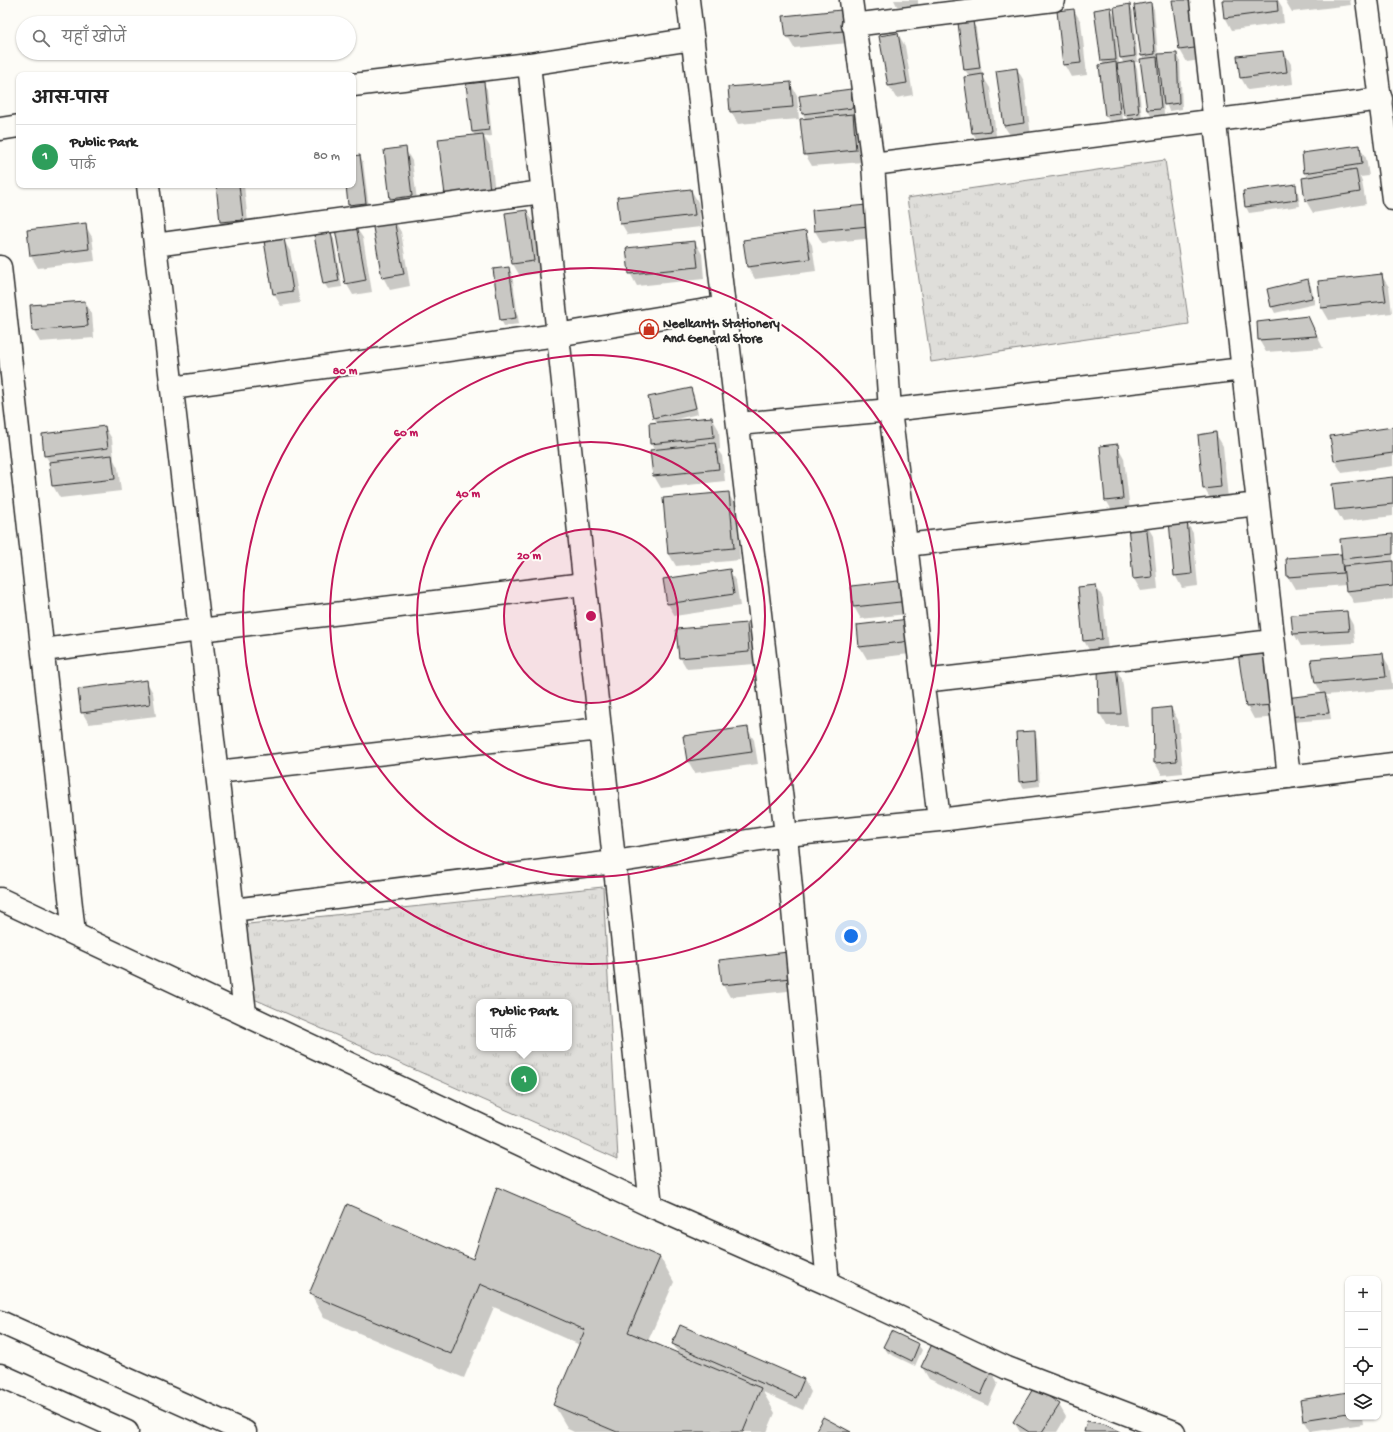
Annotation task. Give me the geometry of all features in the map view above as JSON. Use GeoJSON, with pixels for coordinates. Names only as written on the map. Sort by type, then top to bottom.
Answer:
{"type":"FeatureCollection","features":[{"type":"Feature","properties":{"kind":"street"},"geometry":{"type":"LineString","coordinates":[[688,0],[786,835],[828,1284]]}},
{"type":"Feature","properties":{"kind":"street"},"geometry":{"type":"LineString","coordinates":[[851,0],[853,25],[873,164],[890,410],[939,820]]}},
{"type":"Feature","properties":{"kind":"street"},"geometry":{"type":"LineString","coordinates":[[853,25],[1054,0]]}},
{"type":"Feature","properties":{"kind":"street"},"geometry":{"type":"LineString","coordinates":[[1201,0],[1289,777]]}},
{"type":"Feature","properties":{"kind":"street"},"geometry":{"type":"LineString","coordinates":[[1367,0],[1393,199]]}},
{"type":"Feature","properties":{"kind":"street"},"geometry":{"type":"LineString","coordinates":[[356,85],[529,64],[693,39]]}},
{"type":"Feature","properties":{"kind":"street"},"geometry":{"type":"LineString","coordinates":[[529,64],[651,1206]]}},
{"type":"Feature","properties":{"kind":"street"},"geometry":{"type":"LineString","coordinates":[[873,164],[1381,98]]}},
{"type":"Feature","properties":{"kind":"street"},"geometry":{"type":"LineString","coordinates":[[0,129],[16,126]]}},
{"type":"Feature","properties":{"kind":"street"},"geometry":{"type":"LineString","coordinates":[[148,188],[245,1013]]}},
{"type":"Feature","properties":{"kind":"street"},"geometry":{"type":"LineString","coordinates":[[155,245],[542,192]]}},
{"type":"Feature","properties":{"kind":"street"},"geometry":{"type":"LineString","coordinates":[[0,268],[74,933]]}},
{"type":"Feature","properties":{"kind":"street"},"geometry":{"type":"LineString","coordinates":[[172,388],[557,335],[724,307]]}},
{"type":"Feature","properties":{"kind":"street"},"geometry":{"type":"LineString","coordinates":[[738,424],[890,410],[1243,369]]}},
{"type":"Feature","properties":{"kind":"street"},"geometry":{"type":"LineString","coordinates":[[906,545],[1258,504]]}},
{"type":"Feature","properties":{"kind":"street"},"geometry":{"type":"LineString","coordinates":[[43,650],[584,584]]}},
{"type":"Feature","properties":{"kind":"street"},"geometry":{"type":"LineString","coordinates":[[923,681],[1273,641]]}},
{"type":"Feature","properties":{"kind":"street"},"geometry":{"type":"LineString","coordinates":[[217,772],[600,728]]}},
{"type":"Feature","properties":{"kind":"street"},"geometry":{"type":"LineString","coordinates":[[233,910],[614,862],[786,835],[939,820],[1393,764]]}},
{"type":"Feature","properties":{"kind":"street"},"geometry":{"type":"LineString","coordinates":[[0,899],[245,1013],[651,1206],[828,1284],[1007,1368],[1174,1432]]}},
{"type":"Feature","properties":{"kind":"street"},"geometry":{"type":"LineString","coordinates":[[0,1322],[245,1432]]}},
{"type":"Feature","properties":{"kind":"street"},"geometry":{"type":"LineString","coordinates":[[0,1375],[127,1432]]}},
{"type":"Feature","properties":{"kind":"green space"},"geometry":{"type":"Polygon","coordinates":[[[1165,160],[1189,324],[931,362],[907,198],[1165,160]]]}},
{"type":"Feature","properties":{"kind":"green space"},"geometry":{"type":"Polygon","coordinates":[[[603,887],[618,1159],[254,999],[239,925],[603,887]]]}},
{"type":"Feature","properties":{"kind":"building"},"geometry":{"type":"Polygon","coordinates":[[[1172,0],[1196,0],[1202,47],[1179,50],[1172,0]]]}},
{"type":"Feature","properties":{"kind":"building"},"geometry":{"type":"Polygon","coordinates":[[[1222,0],[1277,0],[1278,11],[1224,18],[1222,0]]]}},
{"type":"Feature","properties":{"kind":"building"},"geometry":{"type":"Polygon","coordinates":[[[1151,2],[1155,54],[1141,56],[1134,5],[1151,2]]]}},
{"type":"Feature","properties":{"kind":"building"},"geometry":{"type":"Polygon","coordinates":[[[1130,4],[1135,56],[1120,58],[1114,7],[1130,4]]]}},
{"type":"Feature","properties":{"kind":"building"},"geometry":{"type":"Polygon","coordinates":[[[1111,7],[1116,60],[1101,61],[1094,10],[1111,7]]]}},
{"type":"Feature","properties":{"kind":"building"},"geometry":{"type":"Polygon","coordinates":[[[1074,9],[1081,63],[1063,65],[1057,11],[1074,9]]]}},
{"type":"Feature","properties":{"kind":"building"},"geometry":{"type":"Polygon","coordinates":[[[841,10],[843,31],[786,37],[783,16],[841,10]]]}},
{"type":"Feature","properties":{"kind":"building"},"geometry":{"type":"Polygon","coordinates":[[[973,21],[980,68],[964,70],[958,23],[973,21]]]}},
{"type":"Feature","properties":{"kind":"building"},"geometry":{"type":"Polygon","coordinates":[[[898,33],[907,83],[888,86],[879,36],[898,33]]]}},
{"type":"Feature","properties":{"kind":"building"},"geometry":{"type":"Polygon","coordinates":[[[1284,51],[1287,72],[1240,78],[1237,56],[1284,51]]]}},
{"type":"Feature","properties":{"kind":"building"},"geometry":{"type":"Polygon","coordinates":[[[1177,53],[1179,103],[1164,105],[1158,54],[1177,53]]]}},
{"type":"Feature","properties":{"kind":"building"},"geometry":{"type":"Polygon","coordinates":[[[1157,57],[1161,109],[1147,110],[1140,59],[1157,57]]]}},
{"type":"Feature","properties":{"kind":"building"},"geometry":{"type":"Polygon","coordinates":[[[1134,61],[1139,113],[1124,115],[1117,64],[1134,61]]]}},
{"type":"Feature","properties":{"kind":"building"},"geometry":{"type":"Polygon","coordinates":[[[1116,62],[1120,114],[1105,116],[1099,65],[1116,62]]]}},
{"type":"Feature","properties":{"kind":"building"},"geometry":{"type":"Polygon","coordinates":[[[1017,68],[1024,123],[1004,126],[996,71],[1017,68]]]}},
{"type":"Feature","properties":{"kind":"building"},"geometry":{"type":"Polygon","coordinates":[[[983,74],[991,131],[972,133],[964,77],[983,74]]]}},
{"type":"Feature","properties":{"kind":"building"},"geometry":{"type":"Polygon","coordinates":[[[484,82],[489,130],[472,132],[466,84],[484,82]]]}},
{"type":"Feature","properties":{"kind":"building"},"geometry":{"type":"Polygon","coordinates":[[[791,82],[793,107],[730,112],[728,87],[791,82]]]}},
{"type":"Feature","properties":{"kind":"building"},"geometry":{"type":"Polygon","coordinates":[[[851,89],[853,108],[802,114],[799,96],[851,89]]]}},
{"type":"Feature","properties":{"kind":"building"},"geometry":{"type":"Polygon","coordinates":[[[853,114],[856,150],[804,155],[800,119],[853,114]]]}},
{"type":"Feature","properties":{"kind":"building"},"geometry":{"type":"Polygon","coordinates":[[[483,134],[490,190],[445,195],[438,139],[483,134]]]}},
{"type":"Feature","properties":{"kind":"building"},"geometry":{"type":"Polygon","coordinates":[[[1360,145],[1362,164],[1304,173],[1302,153],[1360,145]]]}},
{"type":"Feature","properties":{"kind":"building"},"geometry":{"type":"Polygon","coordinates":[[[406,147],[412,196],[390,199],[384,150],[406,147]]]}},
{"type":"Feature","properties":{"kind":"building"},"geometry":{"type":"Polygon","coordinates":[[[360,155],[366,203],[348,205],[346,188],[356,188],[356,156],[360,155]]]}},
{"type":"Feature","properties":{"kind":"building"},"geometry":{"type":"Polygon","coordinates":[[[1356,169],[1360,192],[1305,201],[1302,178],[1356,169]]]}},
{"type":"Feature","properties":{"kind":"building"},"geometry":{"type":"Polygon","coordinates":[[[1296,184],[1297,200],[1245,207],[1243,191],[1296,184]]]}},
{"type":"Feature","properties":{"kind":"building"},"geometry":{"type":"Polygon","coordinates":[[[216,188],[239,188],[243,220],[220,222],[216,188]]]}},
{"type":"Feature","properties":{"kind":"building"},"geometry":{"type":"Polygon","coordinates":[[[691,189],[695,215],[620,224],[617,197],[691,189]]]}},
{"type":"Feature","properties":{"kind":"building"},"geometry":{"type":"Polygon","coordinates":[[[867,205],[870,226],[814,231],[812,210],[867,205]]]}},
{"type":"Feature","properties":{"kind":"building"},"geometry":{"type":"Polygon","coordinates":[[[527,210],[534,261],[512,264],[505,213],[527,210]]]}},
{"type":"Feature","properties":{"kind":"building"},"geometry":{"type":"Polygon","coordinates":[[[394,219],[404,274],[382,278],[372,222],[394,219]]]}},
{"type":"Feature","properties":{"kind":"building"},"geometry":{"type":"Polygon","coordinates":[[[86,223],[89,249],[30,256],[27,230],[86,223]]]}},
{"type":"Feature","properties":{"kind":"building"},"geometry":{"type":"Polygon","coordinates":[[[356,225],[366,280],[345,284],[335,229],[356,225]]]}},
{"type":"Feature","properties":{"kind":"building"},"geometry":{"type":"Polygon","coordinates":[[[806,231],[810,259],[747,267],[743,240],[806,231]]]}},
{"type":"Feature","properties":{"kind":"building"},"geometry":{"type":"Polygon","coordinates":[[[331,232],[339,281],[323,284],[314,235],[331,232]]]}},
{"type":"Feature","properties":{"kind":"building"},"geometry":{"type":"Polygon","coordinates":[[[284,238],[293,291],[273,294],[264,241],[284,238]]]}},
{"type":"Feature","properties":{"kind":"building"},"geometry":{"type":"Polygon","coordinates":[[[695,241],[698,267],[629,274],[626,248],[695,241]]]}},
{"type":"Feature","properties":{"kind":"building"},"geometry":{"type":"Polygon","coordinates":[[[509,267],[516,318],[500,320],[493,269],[509,267]]]}},
{"type":"Feature","properties":{"kind":"building"},"geometry":{"type":"Polygon","coordinates":[[[1382,274],[1386,301],[1321,308],[1318,281],[1382,274]]]}},
{"type":"Feature","properties":{"kind":"building"},"geometry":{"type":"Polygon","coordinates":[[[1308,279],[1312,298],[1271,307],[1267,289],[1308,279]]]}},
{"type":"Feature","properties":{"kind":"building"},"geometry":{"type":"Polygon","coordinates":[[[85,301],[88,326],[32,331],[30,305],[85,301]]]}},
{"type":"Feature","properties":{"kind":"building"},"geometry":{"type":"Polygon","coordinates":[[[1308,316],[1317,336],[1258,340],[1257,322],[1308,316]]]}},
{"type":"Feature","properties":{"kind":"building"},"geometry":{"type":"Polygon","coordinates":[[[691,388],[696,408],[653,418],[648,397],[691,388]]]}},
{"type":"Feature","properties":{"kind":"building"},"geometry":{"type":"Polygon","coordinates":[[[712,417],[714,437],[650,444],[649,423],[712,417]]]}},
{"type":"Feature","properties":{"kind":"building"},"geometry":{"type":"Polygon","coordinates":[[[105,426],[108,448],[44,456],[42,434],[105,426]]]}},
{"type":"Feature","properties":{"kind":"building"},"geometry":{"type":"Polygon","coordinates":[[[1393,427],[1393,453],[1334,461],[1330,436],[1393,427]]]}},
{"type":"Feature","properties":{"kind":"building"},"geometry":{"type":"Polygon","coordinates":[[[1216,432],[1221,487],[1203,489],[1198,435],[1216,432]]]}},
{"type":"Feature","properties":{"kind":"building"},"geometry":{"type":"Polygon","coordinates":[[[715,443],[719,469],[653,476],[650,450],[715,443]]]}},
{"type":"Feature","properties":{"kind":"building"},"geometry":{"type":"Polygon","coordinates":[[[1118,444],[1123,499],[1105,501],[1100,446],[1118,444]]]}},
{"type":"Feature","properties":{"kind":"building"},"geometry":{"type":"Polygon","coordinates":[[[112,455],[115,479],[52,486],[49,462],[112,455]]]}},
{"type":"Feature","properties":{"kind":"building"},"geometry":{"type":"Polygon","coordinates":[[[1393,477],[1393,504],[1335,510],[1332,484],[1393,477]]]}},
{"type":"Feature","properties":{"kind":"building"},"geometry":{"type":"Polygon","coordinates":[[[729,492],[734,548],[668,554],[663,498],[729,492]]]}},
{"type":"Feature","properties":{"kind":"building"},"geometry":{"type":"Polygon","coordinates":[[[1187,520],[1192,574],[1174,576],[1169,521],[1187,520]]]}},
{"type":"Feature","properties":{"kind":"building"},"geometry":{"type":"Polygon","coordinates":[[[1146,523],[1152,577],[1133,579],[1128,525],[1146,523]]]}},
{"type":"Feature","properties":{"kind":"building"},"geometry":{"type":"Polygon","coordinates":[[[1393,534],[1393,554],[1342,559],[1340,539],[1393,534]]]}},
{"type":"Feature","properties":{"kind":"building"},"geometry":{"type":"Polygon","coordinates":[[[1341,554],[1343,573],[1287,577],[1286,558],[1341,554]]]}},
{"type":"Feature","properties":{"kind":"building"},"geometry":{"type":"Polygon","coordinates":[[[1393,561],[1393,586],[1346,591],[1343,566],[1393,561]]]}},
{"type":"Feature","properties":{"kind":"building"},"geometry":{"type":"Polygon","coordinates":[[[730,569],[734,594],[667,604],[663,579],[730,569]]]}},
{"type":"Feature","properties":{"kind":"building"},"geometry":{"type":"Polygon","coordinates":[[[907,580],[910,601],[853,607],[851,586],[907,580]]]}},
{"type":"Feature","properties":{"kind":"building"},"geometry":{"type":"Polygon","coordinates":[[[1096,585],[1102,639],[1083,641],[1078,587],[1096,585]]]}},
{"type":"Feature","properties":{"kind":"building"},"geometry":{"type":"Polygon","coordinates":[[[1347,611],[1349,631],[1293,634],[1291,615],[1347,611]]]}},
{"type":"Feature","properties":{"kind":"building"},"geometry":{"type":"Polygon","coordinates":[[[909,619],[911,641],[859,647],[857,625],[909,619]]]}},
{"type":"Feature","properties":{"kind":"building"},"geometry":{"type":"Polygon","coordinates":[[[747,623],[749,652],[679,658],[676,629],[747,623]]]}},
{"type":"Feature","properties":{"kind":"building"},"geometry":{"type":"Polygon","coordinates":[[[1269,650],[1273,705],[1246,707],[1238,653],[1269,650]]]}},
{"type":"Feature","properties":{"kind":"building"},"geometry":{"type":"Polygon","coordinates":[[[1383,653],[1386,677],[1315,683],[1311,659],[1383,653]]]}},
{"type":"Feature","properties":{"kind":"building"},"geometry":{"type":"Polygon","coordinates":[[[1116,666],[1121,714],[1099,714],[1098,667],[1116,666]]]}},
{"type":"Feature","properties":{"kind":"building"},"geometry":{"type":"Polygon","coordinates":[[[147,680],[150,704],[81,713],[78,689],[147,680]]]}},
{"type":"Feature","properties":{"kind":"building"},"geometry":{"type":"Polygon","coordinates":[[[1325,693],[1329,713],[1288,717],[1286,698],[1325,693]]]}},
{"type":"Feature","properties":{"kind":"building"},"geometry":{"type":"Polygon","coordinates":[[[1171,707],[1177,761],[1154,763],[1153,709],[1171,707]]]}},
{"type":"Feature","properties":{"kind":"building"},"geometry":{"type":"Polygon","coordinates":[[[748,727],[752,752],[687,761],[683,736],[748,727]]]}},
{"type":"Feature","properties":{"kind":"building"},"geometry":{"type":"Polygon","coordinates":[[[1035,731],[1037,780],[1019,782],[1016,732],[1035,731]]]}},
{"type":"Feature","properties":{"kind":"building"},"geometry":{"type":"Polygon","coordinates":[[[788,952],[791,978],[722,985],[719,960],[788,952]]]}},
{"type":"Feature","properties":{"kind":"building"},"geometry":{"type":"Polygon","coordinates":[[[497,1187],[660,1257],[628,1332],[761,1388],[743,1432],[617,1432],[553,1405],[585,1330],[480,1284],[451,1354],[309,1294],[347,1204],[473,1259],[497,1187]]]}},
{"type":"Feature","properties":{"kind":"building"},"geometry":{"type":"Polygon","coordinates":[[[680,1325],[804,1379],[796,1398],[672,1344],[680,1325]]]}},
{"type":"Feature","properties":{"kind":"building"},"geometry":{"type":"Polygon","coordinates":[[[891,1331],[919,1344],[912,1361],[883,1347],[891,1331]]]}},
{"type":"Feature","properties":{"kind":"building"},"geometry":{"type":"Polygon","coordinates":[[[933,1342],[992,1370],[981,1395],[921,1367],[933,1342]]]}},
{"type":"Feature","properties":{"kind":"building"},"geometry":{"type":"Polygon","coordinates":[[[1034,1387],[1060,1404],[1042,1432],[1029,1432],[1013,1422],[1034,1387]]]}},
{"type":"Feature","properties":{"kind":"building"},"geometry":{"type":"Polygon","coordinates":[[[1345,1392],[1345,1413],[1303,1420],[1300,1400],[1345,1392]]]}},
{"type":"Feature","properties":{"kind":"building"},"geometry":{"type":"Polygon","coordinates":[[[823,1417],[851,1432],[815,1432],[823,1417]]]}},
{"type":"Feature","properties":{"kind":"building"},"geometry":{"type":"Polygon","coordinates":[[[1087,1421],[1104,1424],[1120,1432],[1084,1432],[1087,1421]]]}},
{"type":"Feature","properties":{"kind":"place","name":"Neelkanth Stationery And General Store"},"geometry":{"type":"Point","coordinates":[649,329]}},
{"type":"Feature","properties":{"kind":"place","name":"Public Park"},"geometry":{"type":"Point","coordinates":[524,1079]}}]}
